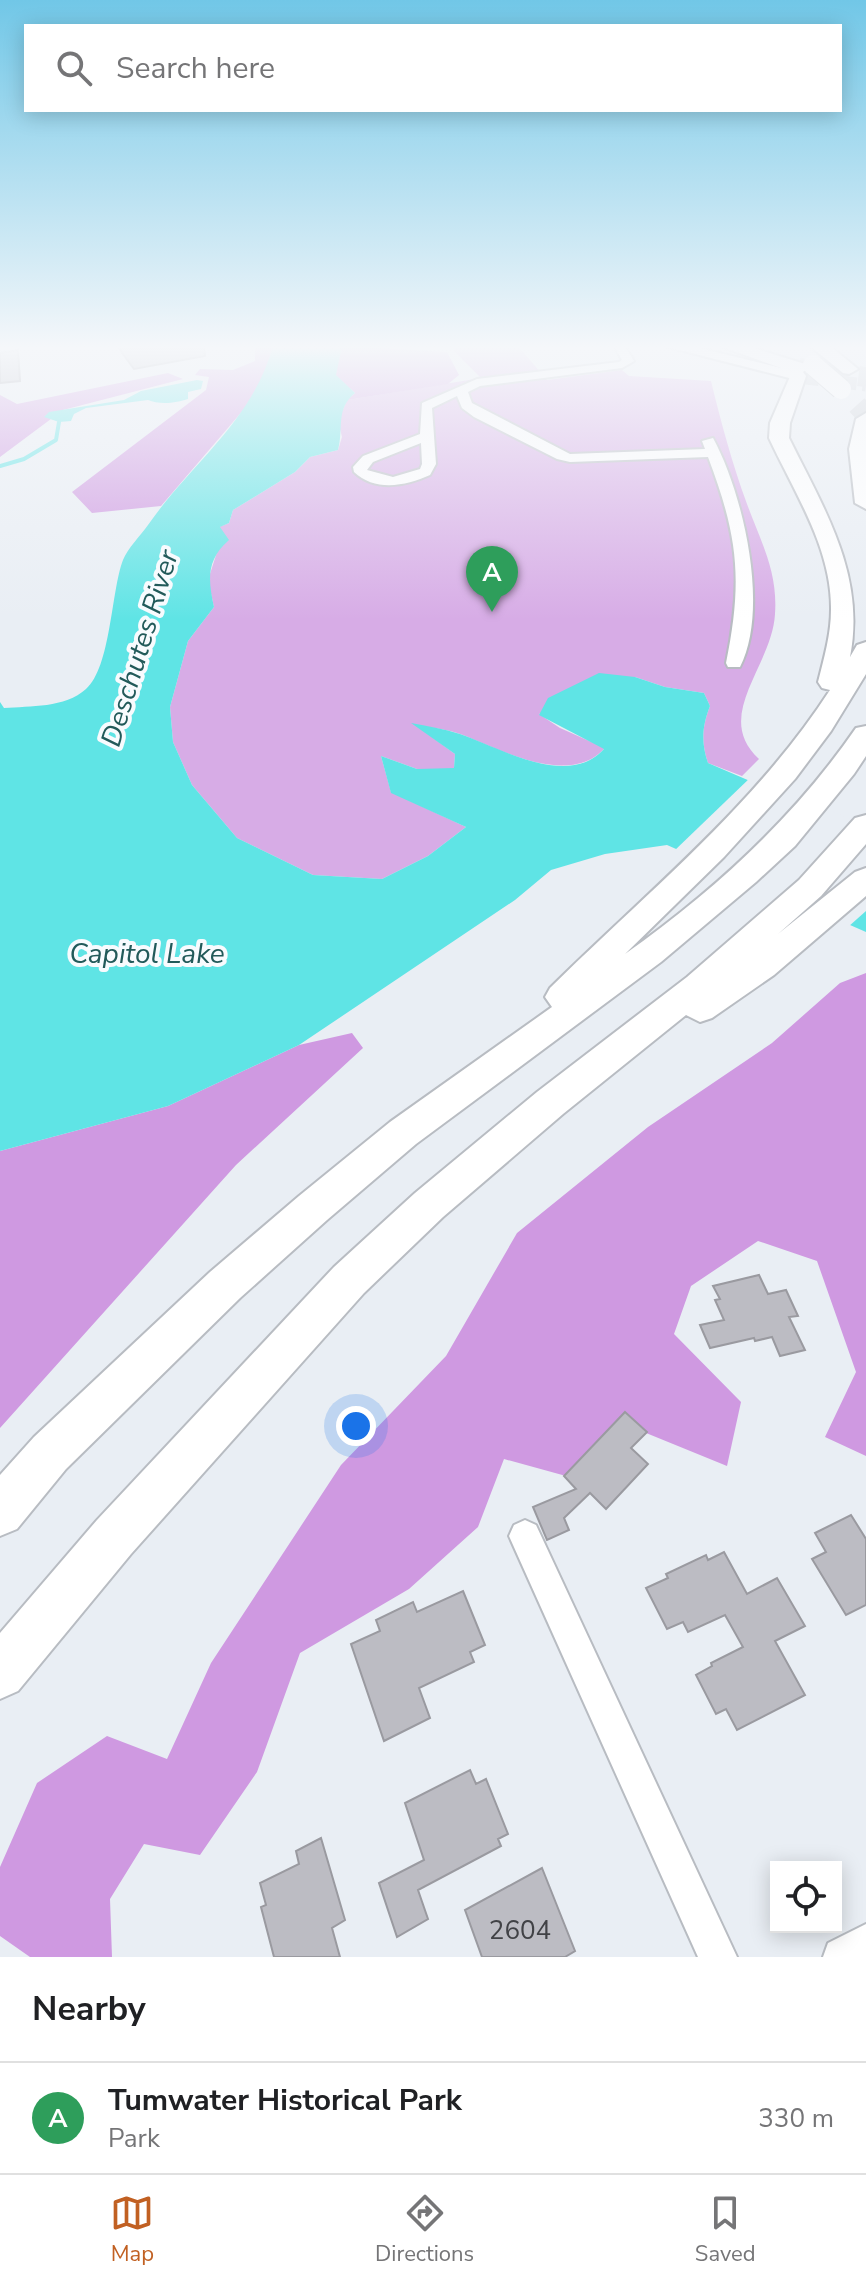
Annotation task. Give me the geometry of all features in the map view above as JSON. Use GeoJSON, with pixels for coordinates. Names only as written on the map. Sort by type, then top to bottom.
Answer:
{"type":"FeatureCollection","features":[{"type":"Feature","properties":{"kind":"highway"},"geometry":{"type":"LineString","coordinates":[[779,437],[843,562],[849,597],[844,645],[827,690],[797,743],[801,752]]}},
{"type":"Feature","properties":{"kind":"highway"},"geometry":{"type":"LineString","coordinates":[[859,437],[866,503]]}},
{"type":"Feature","properties":{"kind":"highway"},"geometry":{"type":"LineString","coordinates":[[505,1057],[617,939],[744,819],[801,752],[834,705],[866,650]]}},
{"type":"Feature","properties":{"kind":"highway"},"geometry":{"type":"LineString","coordinates":[[0,1512],[50,1453],[225,1285],[403,1133],[649,954],[784,839],[844,768],[866,734]]}},
{"type":"Feature","properties":{"kind":"highway"},"geometry":{"type":"LineString","coordinates":[[709,992],[866,825]]}},
{"type":"Feature","properties":{"kind":"highway"},"geometry":{"type":"LineString","coordinates":[[0,1673],[114,1537],[312,1317],[429,1205],[550,1103],[830,912],[866,879]]}},
{"type":"Feature","properties":{"kind":"street"},"geometry":{"type":"LineString","coordinates":[[423,437],[368,459],[360,467],[361,472],[377,480],[391,482],[416,477],[425,472],[429,464],[426,437]]}},
{"type":"Feature","properties":{"kind":"street"},"geometry":{"type":"LineString","coordinates":[[523,437],[557,455],[570,458],[710,447],[726,486],[743,559],[745,597],[734,663]]}},
{"type":"Feature","properties":{"kind":"street"},"geometry":{"type":"LineString","coordinates":[[525,1536],[718,1957]]}},
{"type":"Feature","properties":{"kind":"street"},"geometry":{"type":"LineString","coordinates":[[842,1957],[866,1943]]}},
{"type":"Feature","properties":{"kind":"shaded area"},"geometry":{"type":"Polygon","coordinates":[[[0,437],[26,437],[0,457],[0,437]]]}},
{"type":"Feature","properties":{"kind":"shaded area"},"geometry":{"type":"Polygon","coordinates":[[[144,437],[220,437],[161,506],[92,513],[72,492],[144,437]]]}},
{"type":"Feature","properties":{"kind":"shaded area"},"geometry":{"type":"Polygon","coordinates":[[[342,437],[726,437],[774,584],[772,634],[748,690],[741,726],[746,743],[759,759],[742,776],[708,763],[703,734],[710,706],[704,693],[665,687],[635,677],[539,714],[560,728],[605,748],[590,759],[574,765],[536,762],[457,733],[414,724],[455,754],[454,769],[417,769],[381,756],[391,792],[466,827],[428,856],[382,879],[313,875],[237,838],[192,785],[173,742],[170,707],[188,641],[214,607],[208,580],[218,549],[219,527],[229,523],[233,510],[295,472],[310,457],[338,450],[342,437]]]}},
{"type":"Feature","properties":{"kind":"shaded area"},"geometry":{"type":"Polygon","coordinates":[[[866,973],[866,1456],[825,1437],[856,1372],[817,1261],[758,1241],[691,1286],[674,1334],[741,1402],[727,1466],[624,1424],[566,1476],[504,1459],[478,1527],[409,1589],[300,1653],[257,1772],[200,1855],[144,1844],[110,1899],[112,1957],[30,1957],[0,1936],[0,1867],[37,1783],[107,1736],[167,1759],[211,1663],[341,1465],[446,1356],[517,1233],[648,1127],[772,1043],[840,983],[866,973]]]}},
{"type":"Feature","properties":{"kind":"shaded area"},"geometry":{"type":"Polygon","coordinates":[[[352,1033],[363,1048],[236,1165],[0,1428],[0,1151],[168,1106],[299,1045],[352,1033]]]}},
{"type":"Feature","properties":{"kind":"water","name":"Capitol Lake"},"geometry":{"type":"Polygon","coordinates":[[[222,437],[340,437],[338,450],[310,457],[295,472],[233,510],[229,523],[220,527],[229,540],[216,555],[211,571],[214,607],[188,641],[170,707],[173,742],[192,785],[237,838],[313,875],[382,879],[428,856],[466,827],[391,793],[381,756],[417,769],[454,768],[455,754],[411,723],[460,734],[534,762],[572,766],[589,760],[604,749],[539,715],[548,698],[599,673],[635,677],[665,687],[704,693],[710,706],[703,734],[708,763],[866,831],[866,932],[667,845],[605,854],[551,870],[515,900],[299,1045],[168,1106],[0,1151],[0,702],[4,708],[58,703],[86,689],[101,664],[106,647],[125,556],[165,503],[222,437]]]}},
{"type":"Feature","properties":{"kind":"pier"},"geometry":{"type":"Polygon","coordinates":[[[752,776],[866,826],[866,911],[848,927],[673,852],[752,776]]]}},
{"type":"Feature","properties":{"kind":"building"},"geometry":{"type":"Polygon","coordinates":[[[759,1275],[768,1294],[786,1290],[798,1316],[789,1317],[805,1350],[780,1356],[772,1337],[710,1348],[700,1325],[724,1320],[715,1300],[720,1299],[713,1286],[759,1275]]]}},
{"type":"Feature","properties":{"kind":"building"},"geometry":{"type":"Polygon","coordinates":[[[625,1412],[647,1432],[631,1448],[648,1464],[606,1509],[590,1493],[564,1518],[569,1530],[547,1540],[533,1507],[576,1489],[564,1476],[625,1412]]]}},
{"type":"Feature","properties":{"kind":"building"},"geometry":{"type":"Polygon","coordinates":[[[851,1515],[866,1539],[866,1605],[846,1615],[812,1559],[826,1552],[815,1533],[851,1515]]]}},
{"type":"Feature","properties":{"kind":"building"},"geometry":{"type":"Polygon","coordinates":[[[724,1552],[747,1594],[777,1578],[805,1626],[775,1641],[805,1695],[737,1730],[726,1709],[716,1714],[696,1675],[712,1666],[711,1663],[743,1647],[725,1615],[688,1632],[683,1622],[667,1629],[646,1588],[668,1578],[666,1574],[706,1555],[708,1560],[724,1552]]]}},
{"type":"Feature","properties":{"kind":"building"},"geometry":{"type":"Polygon","coordinates":[[[463,1591],[485,1645],[470,1652],[474,1662],[419,1688],[430,1718],[384,1741],[351,1644],[380,1631],[376,1620],[413,1602],[417,1612],[463,1591]]]}},
{"type":"Feature","properties":{"kind":"building"},"geometry":{"type":"Polygon","coordinates":[[[470,1770],[476,1784],[486,1779],[508,1834],[498,1839],[501,1846],[418,1890],[428,1919],[397,1937],[379,1883],[424,1860],[405,1803],[470,1770]]]}},
{"type":"Feature","properties":{"kind":"building"},"geometry":{"type":"Polygon","coordinates":[[[321,1838],[345,1920],[332,1928],[340,1957],[274,1957],[261,1907],[266,1905],[260,1883],[299,1864],[296,1851],[321,1838]]]}},
{"type":"Feature","properties":{"kind":"building"},"geometry":{"type":"Polygon","coordinates":[[[542,1868],[575,1951],[565,1957],[482,1957],[465,1910],[542,1868]]]}},
{"type":"Feature","properties":{"kind":"waterway"},"geometry":{"type":"LineString","coordinates":[[0,466],[24,459],[56,437]]}},
{"type":"Feature","properties":{"kind":"place","name":"Tumwater Historical Park"},"geometry":{"type":"Point","coordinates":[492,612]}},
{"type":"Feature","properties":{"kind":"water label","name":"Deschutes River"},"geometry":{"type":"Point","coordinates":[139,648]}}]}
